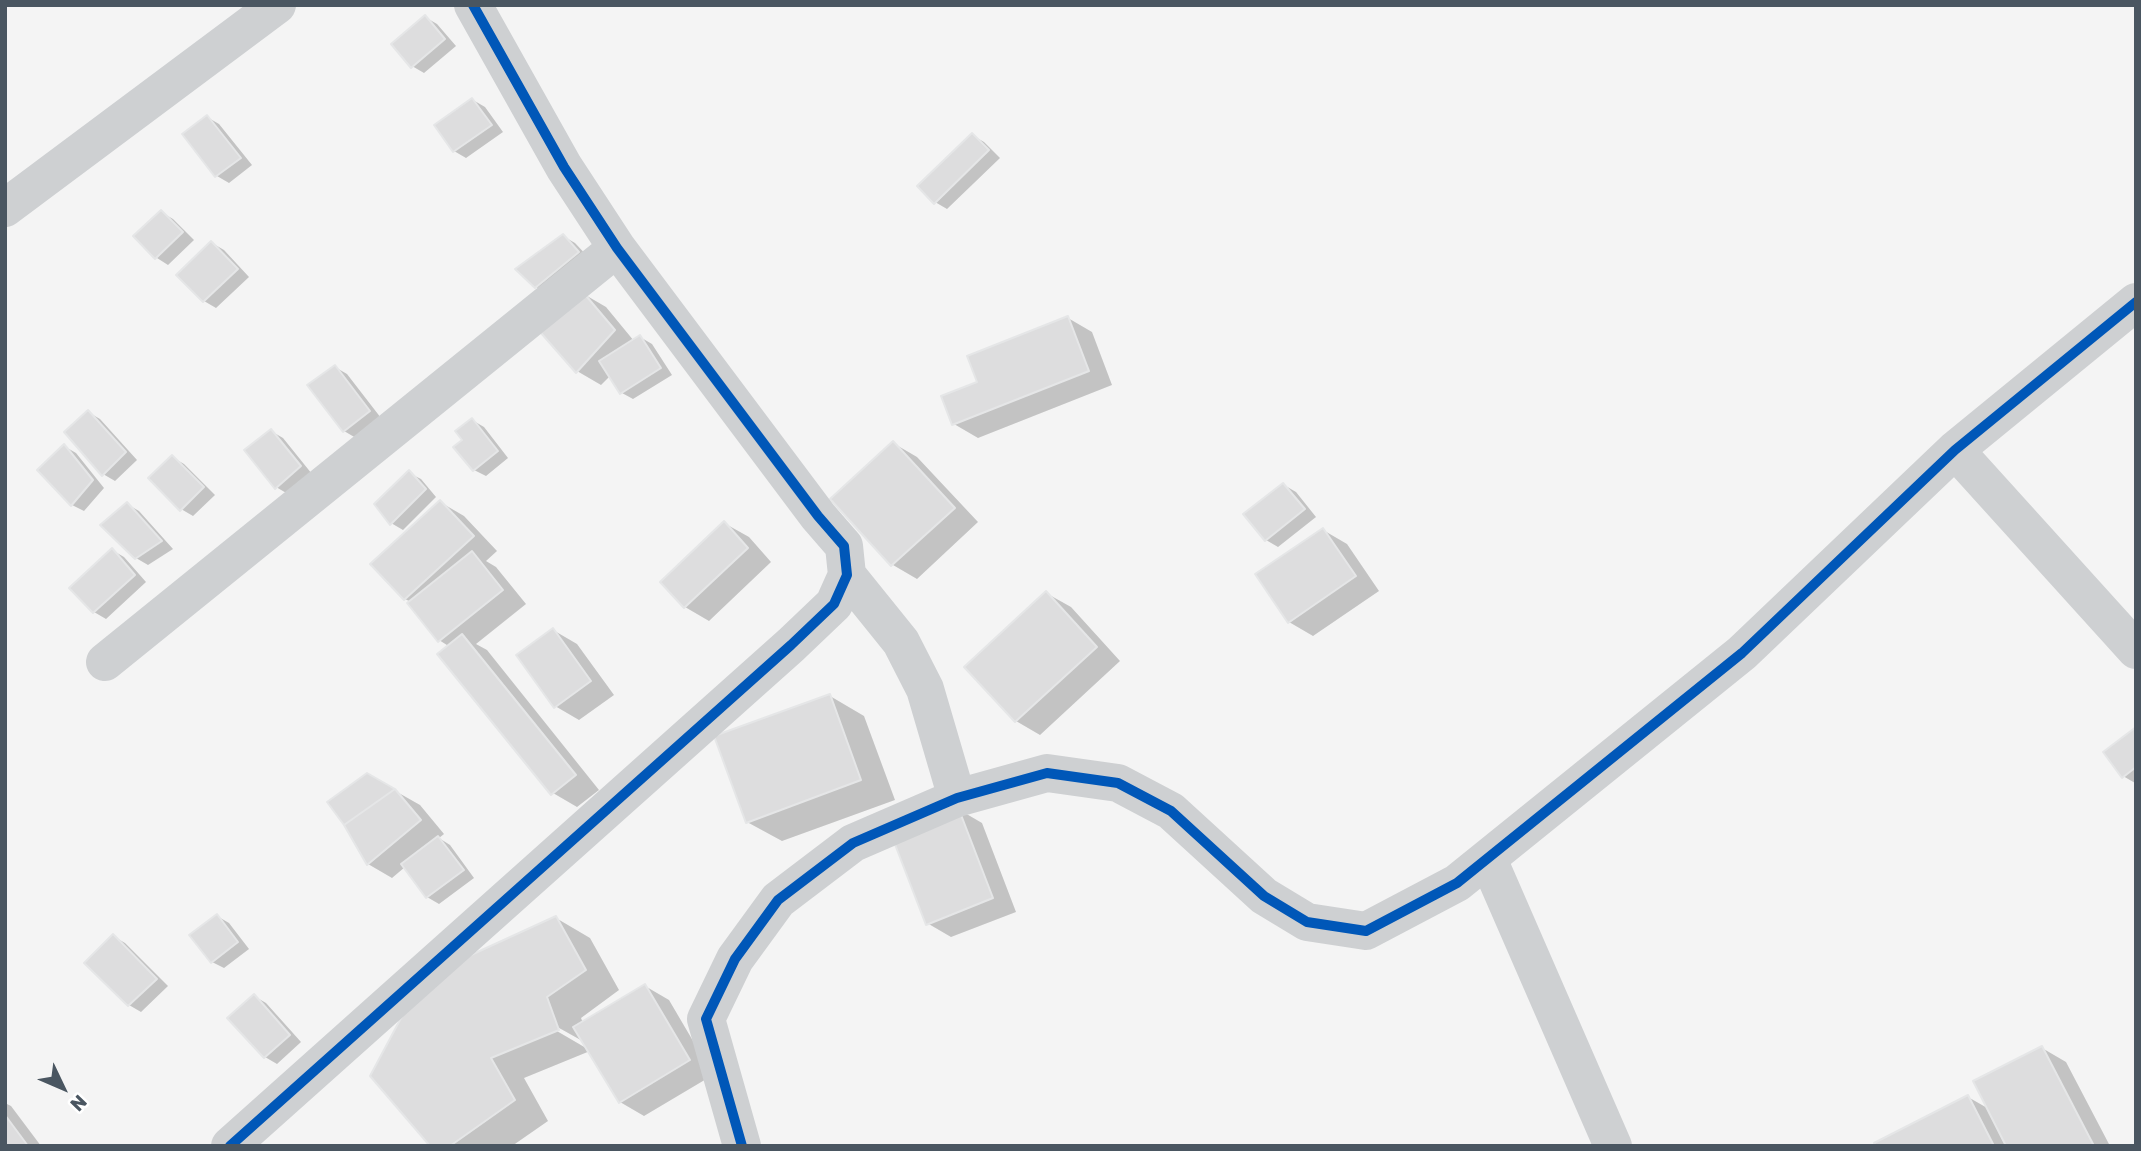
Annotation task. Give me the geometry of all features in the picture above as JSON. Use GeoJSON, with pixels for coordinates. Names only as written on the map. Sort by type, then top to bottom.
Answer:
{"type":"FeatureCollection","features":[{"type":"Feature","properties":{"kind":"street"},"geometry":{"type":"LineString","coordinates":[[5,208],[277,5]]}},
{"type":"Feature","properties":{"kind":"street"},"geometry":{"type":"LineString","coordinates":[[230,1146],[791,645],[834,604],[847,575],[844,546],[818,516],[617,248],[564,167],[473,5]]}},
{"type":"Feature","properties":{"kind":"street"},"geometry":{"type":"LineString","coordinates":[[105,662],[617,248]]}},
{"type":"Feature","properties":{"kind":"street"},"geometry":{"type":"LineString","coordinates":[[742,1146],[706,1018],[735,959],[778,900],[853,843],[957,798],[1047,773],[1118,783],[1171,811],[1264,896],[1307,922],[1366,931],[1457,883],[1742,653],[1955,450],[2136,302]]}},
{"type":"Feature","properties":{"kind":"street"},"geometry":{"type":"LineString","coordinates":[[1955,450],[2136,650]]}},
{"type":"Feature","properties":{"kind":"street"},"geometry":{"type":"LineString","coordinates":[[847,575],[901,642],[925,689],[957,798]]}},
{"type":"Feature","properties":{"kind":"street"},"geometry":{"type":"LineString","coordinates":[[1488,859],[1613,1146]]}},
{"type":"Feature","properties":{"kind":"building"},"geometry":{"type":"Polygon","coordinates":[[[425,15],[445,39],[411,68],[391,44],[425,15]]]}},
{"type":"Feature","properties":{"kind":"building"},"geometry":{"type":"Polygon","coordinates":[[[472,98],[492,125],[453,152],[434,125],[472,98]]]}},
{"type":"Feature","properties":{"kind":"building"},"geometry":{"type":"Polygon","coordinates":[[[207,115],[241,158],[215,177],[182,134],[207,115]]]}},
{"type":"Feature","properties":{"kind":"building"},"geometry":{"type":"Polygon","coordinates":[[[972,133],[989,150],[934,204],[917,186],[972,133]]]}},
{"type":"Feature","properties":{"kind":"building"},"geometry":{"type":"Polygon","coordinates":[[[161,210],[183,232],[155,259],[133,236],[161,210]]]}},
{"type":"Feature","properties":{"kind":"building"},"geometry":{"type":"Polygon","coordinates":[[[563,234],[579,252],[535,288],[515,269],[563,234]]]}},
{"type":"Feature","properties":{"kind":"building"},"geometry":{"type":"Polygon","coordinates":[[[211,241],[238,269],[203,302],[176,275],[211,241]]]}},
{"type":"Feature","properties":{"kind":"building"},"geometry":{"type":"Polygon","coordinates":[[[582,291],[615,330],[576,373],[541,333],[582,291]]]}},
{"type":"Feature","properties":{"kind":"building"},"geometry":{"type":"Polygon","coordinates":[[[1068,316],[1089,371],[952,425],[941,396],[977,382],[967,356],[1068,316]]]}},
{"type":"Feature","properties":{"kind":"building"},"geometry":{"type":"Polygon","coordinates":[[[640,335],[661,368],[620,394],[599,361],[640,335]]]}},
{"type":"Feature","properties":{"kind":"building"},"geometry":{"type":"Polygon","coordinates":[[[335,365],[370,411],[343,432],[307,385],[335,365]]]}},
{"type":"Feature","properties":{"kind":"building"},"geometry":{"type":"Polygon","coordinates":[[[88,410],[126,452],[102,476],[64,432],[88,410]]]}},
{"type":"Feature","properties":{"kind":"building"},"geometry":{"type":"Polygon","coordinates":[[[472,418],[498,451],[473,471],[453,447],[462,440],[455,431],[472,418]]]}},
{"type":"Feature","properties":{"kind":"building"},"geometry":{"type":"Polygon","coordinates":[[[271,429],[301,466],[275,489],[244,450],[271,429]]]}},
{"type":"Feature","properties":{"kind":"building"},"geometry":{"type":"Polygon","coordinates":[[[893,441],[955,508],[891,566],[830,499],[893,441]]]}},
{"type":"Feature","properties":{"kind":"building"},"geometry":{"type":"Polygon","coordinates":[[[64,444],[93,480],[71,506],[37,470],[64,444]]]}},
{"type":"Feature","properties":{"kind":"building"},"geometry":{"type":"Polygon","coordinates":[[[172,455],[204,487],[180,511],[148,478],[172,455]]]}},
{"type":"Feature","properties":{"kind":"building"},"geometry":{"type":"Polygon","coordinates":[[[409,470],[426,489],[390,525],[374,504],[409,470]]]}},
{"type":"Feature","properties":{"kind":"building"},"geometry":{"type":"Polygon","coordinates":[[[1283,483],[1305,509],[1265,541],[1243,514],[1283,483]]]}},
{"type":"Feature","properties":{"kind":"building"},"geometry":{"type":"Polygon","coordinates":[[[440,500],[474,536],[404,600],[370,564],[440,500]]]}},
{"type":"Feature","properties":{"kind":"building"},"geometry":{"type":"Polygon","coordinates":[[[127,502],[162,541],[135,559],[100,525],[127,502]]]}},
{"type":"Feature","properties":{"kind":"building"},"geometry":{"type":"Polygon","coordinates":[[[724,521],[748,548],[684,608],[660,582],[724,521]]]}},
{"type":"Feature","properties":{"kind":"building"},"geometry":{"type":"Polygon","coordinates":[[[1323,528],[1356,576],[1288,623],[1255,574],[1323,528]]]}},
{"type":"Feature","properties":{"kind":"building"},"geometry":{"type":"Polygon","coordinates":[[[112,548],[135,575],[93,613],[69,588],[112,548]]]}},
{"type":"Feature","properties":{"kind":"building"},"geometry":{"type":"Polygon","coordinates":[[[472,551],[503,590],[438,642],[407,603],[472,551]]]}},
{"type":"Feature","properties":{"kind":"building"},"geometry":{"type":"Polygon","coordinates":[[[1046,591],[1097,647],[1015,722],[964,667],[1046,591]]]}},
{"type":"Feature","properties":{"kind":"building"},"geometry":{"type":"Polygon","coordinates":[[[553,628],[591,681],[554,708],[516,655],[553,628]]]}},
{"type":"Feature","properties":{"kind":"building"},"geometry":{"type":"Polygon","coordinates":[[[462,634],[576,775],[551,795],[437,654],[462,634]]]}},
{"type":"Feature","properties":{"kind":"building"},"geometry":{"type":"Polygon","coordinates":[[[830,694],[861,780],[746,823],[714,736],[830,694]]]}},
{"type":"Feature","properties":{"kind":"building"},"geometry":{"type":"Polygon","coordinates":[[[2136,727],[2136,767],[2122,778],[2103,752],[2136,727]]]}},
{"type":"Feature","properties":{"kind":"building"},"geometry":{"type":"Polygon","coordinates":[[[367,773],[395,789],[344,825],[327,802],[367,773]]]}},
{"type":"Feature","properties":{"kind":"building"},"geometry":{"type":"Polygon","coordinates":[[[395,789],[421,820],[367,865],[344,825],[395,789]]]}},
{"type":"Feature","properties":{"kind":"building"},"geometry":{"type":"Polygon","coordinates":[[[958,807],[993,898],[926,925],[891,834],[958,807]]]}},
{"type":"Feature","properties":{"kind":"building"},"geometry":{"type":"Polygon","coordinates":[[[438,836],[464,870],[426,898],[401,864],[438,836]]]}},
{"type":"Feature","properties":{"kind":"building"},"geometry":{"type":"Polygon","coordinates":[[[217,914],[238,942],[211,963],[189,935],[217,914]]]}},
{"type":"Feature","properties":{"kind":"building"},"geometry":{"type":"Polygon","coordinates":[[[556,916],[586,970],[547,997],[559,1030],[491,1058],[515,1100],[450,1146],[430,1146],[370,1076],[423,977],[556,916]]]}},
{"type":"Feature","properties":{"kind":"building"},"geometry":{"type":"Polygon","coordinates":[[[113,934],[157,979],[128,1006],[84,963],[113,934]]]}},
{"type":"Feature","properties":{"kind":"building"},"geometry":{"type":"Polygon","coordinates":[[[645,984],[690,1060],[619,1103],[573,1027],[645,984]]]}},
{"type":"Feature","properties":{"kind":"building"},"geometry":{"type":"Polygon","coordinates":[[[254,994],[290,1035],[264,1058],[227,1018],[254,994]]]}},
{"type":"Feature","properties":{"kind":"building"},"geometry":{"type":"Polygon","coordinates":[[[2042,1046],[2094,1146],[2006,1146],[1973,1081],[2042,1046]]]}},
{"type":"Feature","properties":{"kind":"building"},"geometry":{"type":"Polygon","coordinates":[[[1968,1095],[1994,1146],[1876,1146],[1874,1143],[1968,1095]]]}},
{"type":"Feature","properties":{"kind":"building"},"geometry":{"type":"Polygon","coordinates":[[[5,1115],[28,1146],[5,1146],[5,1115]]]}},
{"type":"Feature","properties":{"kind":"cycle path"},"geometry":{"type":"LineString","coordinates":[[230,1146],[791,645],[834,604],[847,575],[844,546],[818,516],[617,248],[564,167],[473,5]]}},
{"type":"Feature","properties":{"kind":"cycle path"},"geometry":{"type":"LineString","coordinates":[[742,1146],[706,1019],[735,959],[778,900],[853,843],[957,798],[1047,773],[1118,783],[1171,811],[1264,896],[1307,922],[1366,931],[1457,883],[1742,653],[1955,450],[2136,302]]}}]}
